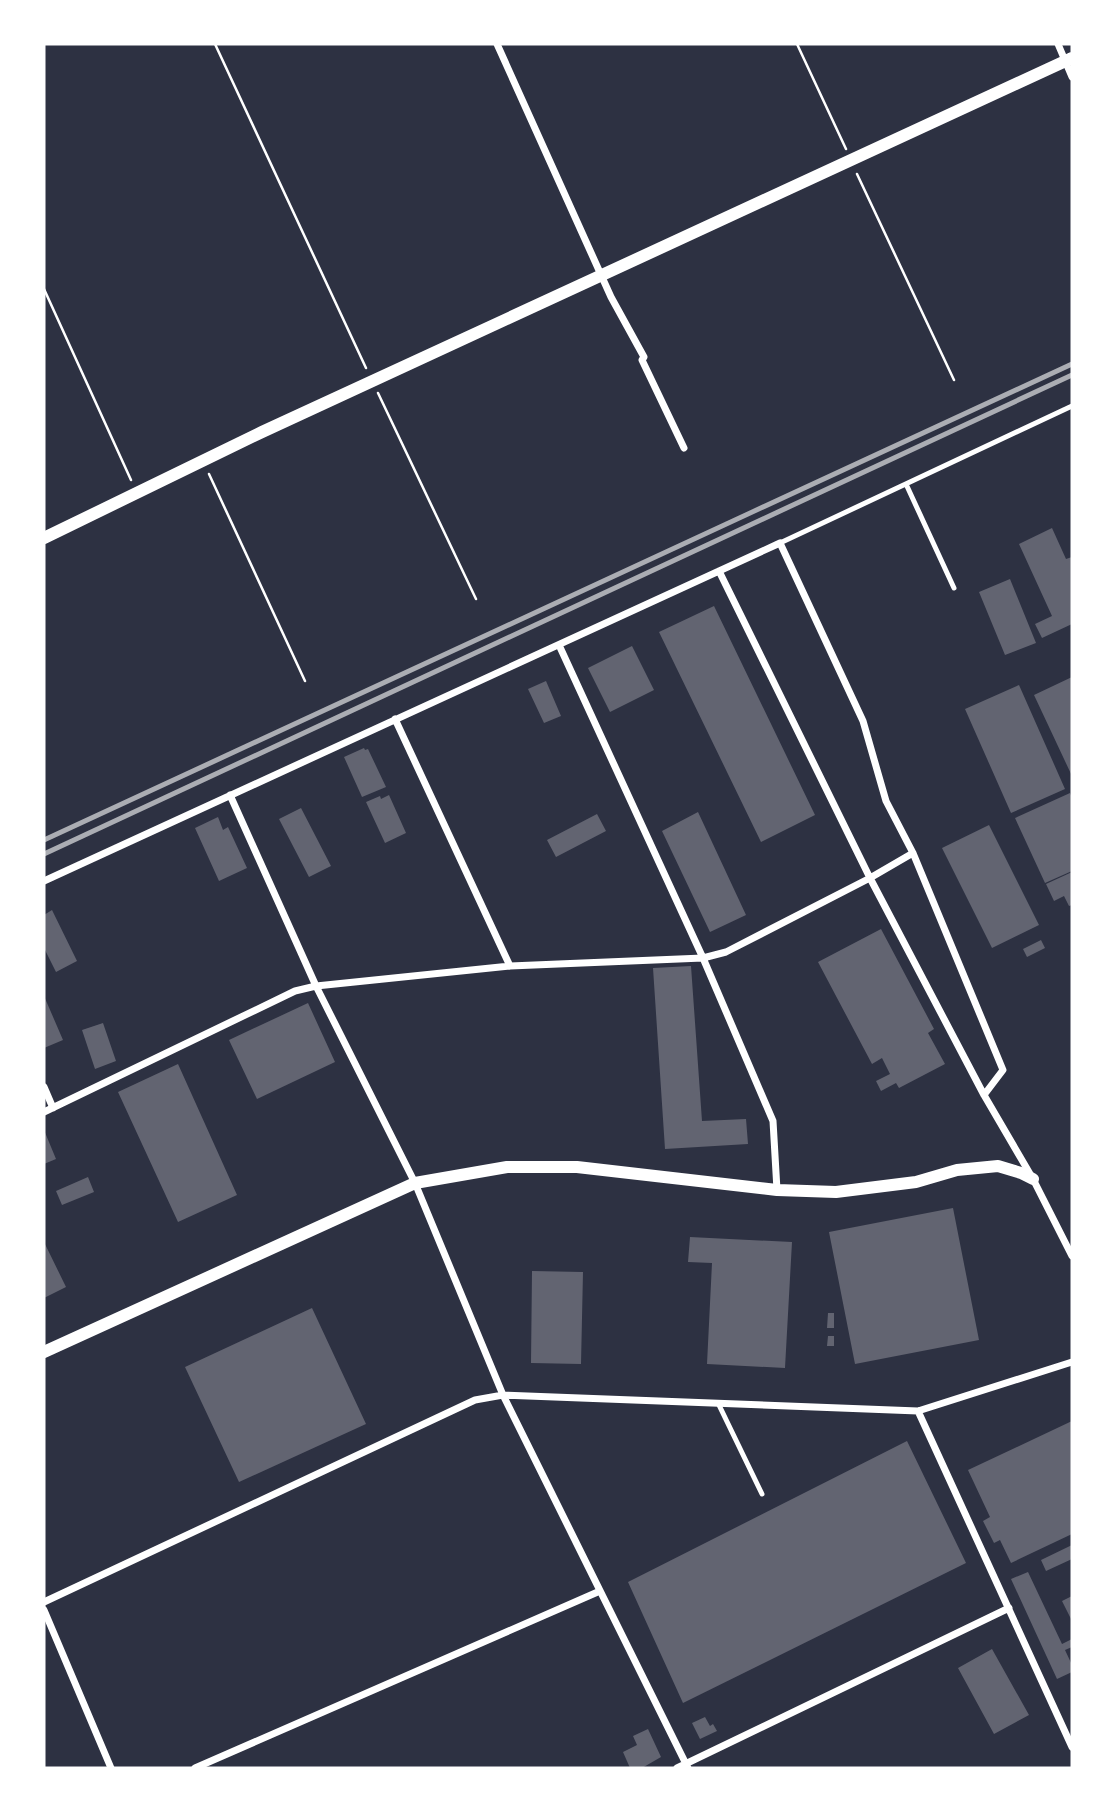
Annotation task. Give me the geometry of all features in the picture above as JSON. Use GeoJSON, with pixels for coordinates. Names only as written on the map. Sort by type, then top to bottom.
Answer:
{"type":"FeatureCollection","features":[{"type":"Feature","properties":{"kind":"street"},"geometry":{"type":"LineString","coordinates":[[497,44],[611,297],[644,357],[642,360],[684,448]]}},
{"type":"Feature","properties":{"kind":"street"},"geometry":{"type":"LineString","coordinates":[[1058,44],[1069,60],[1072,77]]}},
{"type":"Feature","properties":{"kind":"street"},"geometry":{"type":"LineString","coordinates":[[44,538],[372,382],[1069,60]]}},
{"type":"Feature","properties":{"kind":"street"},"geometry":{"type":"LineString","coordinates":[[44,881],[780,543],[863,721],[886,801],[913,853],[1003,1070],[984,1095]]}},
{"type":"Feature","properties":{"kind":"street"},"geometry":{"type":"LineString","coordinates":[[719,571],[870,878],[1072,1256]]}},
{"type":"Feature","properties":{"kind":"street"},"geometry":{"type":"LineString","coordinates":[[559,645],[703,958],[773,1121],[777,1190]]}},
{"type":"Feature","properties":{"kind":"street"},"geometry":{"type":"LineString","coordinates":[[395,719],[510,966]]}},
{"type":"Feature","properties":{"kind":"street"},"geometry":{"type":"LineString","coordinates":[[230,794],[316,986],[415,1183],[503,1395],[687,1766]]}},
{"type":"Feature","properties":{"kind":"street"},"geometry":{"type":"LineString","coordinates":[[44,1112],[295,990],[510,966],[703,958],[726,952],[913,853]]}},
{"type":"Feature","properties":{"kind":"street"},"geometry":{"type":"LineString","coordinates":[[44,1087],[53,1108]]}},
{"type":"Feature","properties":{"kind":"street"},"geometry":{"type":"LineString","coordinates":[[44,1352],[415,1183],[507,1167],[577,1167],[777,1190],[836,1192],[916,1182],[957,1170],[998,1166],[1033,1179]]}},
{"type":"Feature","properties":{"kind":"street"},"geometry":{"type":"LineString","coordinates":[[44,1602],[475,1400],[503,1395],[918,1411],[1072,1362]]}},
{"type":"Feature","properties":{"kind":"street"},"geometry":{"type":"LineString","coordinates":[[918,1411],[1072,1747]]}},
{"type":"Feature","properties":{"kind":"street"},"geometry":{"type":"LineString","coordinates":[[195,1768],[600,1591]]}},
{"type":"Feature","properties":{"kind":"street"},"geometry":{"type":"LineString","coordinates":[[677,1768],[687,1766],[1009,1608]]}},
{"type":"Feature","properties":{"kind":"street"},"geometry":{"type":"LineString","coordinates":[[44,1610],[111,1768]]}},
{"type":"Feature","properties":{"kind":"lane"},"geometry":{"type":"LineString","coordinates":[[780,543],[1072,406]]}},
{"type":"Feature","properties":{"kind":"lane"},"geometry":{"type":"LineString","coordinates":[[906,484],[954,588]]}},
{"type":"Feature","properties":{"kind":"lane"},"geometry":{"type":"LineString","coordinates":[[718,1403],[762,1494]]}},
{"type":"Feature","properties":{"kind":"path"},"geometry":{"type":"LineString","coordinates":[[215,44],[476,599]]}},
{"type":"Feature","properties":{"kind":"path"},"geometry":{"type":"LineString","coordinates":[[797,44],[954,380]]}},
{"type":"Feature","properties":{"kind":"path"},"geometry":{"type":"LineString","coordinates":[[44,289],[137,493]]}},
{"type":"Feature","properties":{"kind":"path"},"geometry":{"type":"LineString","coordinates":[[203,461],[305,681]]}},
{"type":"Feature","properties":{"kind":"building"},"geometry":{"type":"Polygon","coordinates":[[[1052,528],[1066,559],[1072,557],[1072,624],[1042,638],[1035,624],[1052,616],[1019,544],[1052,528]]]}},
{"type":"Feature","properties":{"kind":"building"},"geometry":{"type":"Polygon","coordinates":[[[1010,579],[1036,643],[1005,655],[979,592],[1010,579]]]}},
{"type":"Feature","properties":{"kind":"building"},"geometry":{"type":"Polygon","coordinates":[[[714,606],[815,815],[761,842],[659,632],[714,606]]]}},
{"type":"Feature","properties":{"kind":"building"},"geometry":{"type":"Polygon","coordinates":[[[632,646],[654,690],[610,712],[588,668],[632,646]]]}},
{"type":"Feature","properties":{"kind":"building"},"geometry":{"type":"Polygon","coordinates":[[[1072,677],[1072,776],[1034,695],[1072,677]]]}},
{"type":"Feature","properties":{"kind":"building"},"geometry":{"type":"Polygon","coordinates":[[[546,681],[561,716],[544,723],[528,689],[546,681]]]}},
{"type":"Feature","properties":{"kind":"building"},"geometry":{"type":"Polygon","coordinates":[[[1019,685],[1065,789],[1011,813],[965,709],[1019,685]]]}},
{"type":"Feature","properties":{"kind":"building"},"geometry":{"type":"Polygon","coordinates":[[[364,748],[368,749],[386,787],[362,797],[344,757],[364,748]]]}},
{"type":"Feature","properties":{"kind":"building"},"geometry":{"type":"Polygon","coordinates":[[[1070,793],[1072,871],[1045,883],[1015,818],[1070,793]]]}},
{"type":"Feature","properties":{"kind":"building"},"geometry":{"type":"Polygon","coordinates":[[[389,795],[406,833],[385,843],[366,802],[389,795]]]}},
{"type":"Feature","properties":{"kind":"building"},"geometry":{"type":"Polygon","coordinates":[[[301,808],[331,866],[309,877],[279,819],[301,808]]]}},
{"type":"Feature","properties":{"kind":"building"},"geometry":{"type":"Polygon","coordinates":[[[698,812],[746,915],[710,932],[662,831],[698,812]]]}},
{"type":"Feature","properties":{"kind":"building"},"geometry":{"type":"Polygon","coordinates":[[[597,814],[606,831],[556,857],[547,840],[597,814]]]}},
{"type":"Feature","properties":{"kind":"building"},"geometry":{"type":"Polygon","coordinates":[[[218,817],[223,830],[228,827],[247,868],[219,881],[195,828],[218,817]]]}},
{"type":"Feature","properties":{"kind":"building"},"geometry":{"type":"Polygon","coordinates":[[[989,825],[1039,925],[992,948],[942,848],[989,825]]]}},
{"type":"Feature","properties":{"kind":"building"},"geometry":{"type":"Polygon","coordinates":[[[1072,872],[1072,905],[1069,906],[1064,896],[1054,901],[1046,884],[1072,872]]]}},
{"type":"Feature","properties":{"kind":"building"},"geometry":{"type":"Polygon","coordinates":[[[52,910],[77,961],[56,972],[44,948],[44,915],[52,910]]]}},
{"type":"Feature","properties":{"kind":"building"},"geometry":{"type":"Polygon","coordinates":[[[881,929],[934,1029],[928,1033],[945,1064],[899,1088],[896,1083],[881,1091],[876,1081],[890,1074],[882,1058],[872,1064],[818,962],[881,929]]]}},
{"type":"Feature","properties":{"kind":"building"},"geometry":{"type":"Polygon","coordinates":[[[1041,940],[1045,948],[1027,957],[1023,949],[1041,940]]]}},
{"type":"Feature","properties":{"kind":"building"},"geometry":{"type":"Polygon","coordinates":[[[691,966],[702,1121],[746,1119],[748,1144],[665,1149],[653,968],[691,966]]]}},
{"type":"Feature","properties":{"kind":"building"},"geometry":{"type":"Polygon","coordinates":[[[44,996],[63,1040],[44,1048],[44,996]]]}},
{"type":"Feature","properties":{"kind":"building"},"geometry":{"type":"Polygon","coordinates":[[[308,1003],[335,1062],[257,1099],[229,1040],[308,1003]]]}},
{"type":"Feature","properties":{"kind":"building"},"geometry":{"type":"Polygon","coordinates":[[[103,1023],[116,1061],[95,1069],[82,1030],[103,1023]]]}},
{"type":"Feature","properties":{"kind":"building"},"geometry":{"type":"Polygon","coordinates":[[[178,1064],[237,1195],[178,1222],[118,1092],[178,1064]]]}},
{"type":"Feature","properties":{"kind":"building"},"geometry":{"type":"Polygon","coordinates":[[[44,1130],[56,1159],[44,1164],[44,1130]]]}},
{"type":"Feature","properties":{"kind":"building"},"geometry":{"type":"Polygon","coordinates":[[[88,1177],[94,1192],[62,1205],[56,1191],[88,1177]]]}},
{"type":"Feature","properties":{"kind":"building"},"geometry":{"type":"Polygon","coordinates":[[[953,1208],[979,1340],[855,1364],[829,1232],[953,1208]]]}},
{"type":"Feature","properties":{"kind":"building"},"geometry":{"type":"Polygon","coordinates":[[[690,1237],[792,1242],[785,1368],[707,1364],[712,1263],[688,1262],[690,1237]]]}},
{"type":"Feature","properties":{"kind":"building"},"geometry":{"type":"Polygon","coordinates":[[[44,1242],[66,1287],[44,1298],[44,1242]]]}},
{"type":"Feature","properties":{"kind":"building"},"geometry":{"type":"Polygon","coordinates":[[[532,1271],[583,1272],[581,1364],[531,1363],[532,1271]]]}},
{"type":"Feature","properties":{"kind":"building"},"geometry":{"type":"Polygon","coordinates":[[[312,1308],[366,1424],[239,1482],[185,1367],[312,1308]]]}},
{"type":"Feature","properties":{"kind":"building"},"geometry":{"type":"Polygon","coordinates":[[[828,1313],[834,1313],[834,1328],[827,1328],[828,1313]]]}},
{"type":"Feature","properties":{"kind":"building"},"geometry":{"type":"Polygon","coordinates":[[[828,1336],[834,1336],[834,1346],[827,1346],[828,1336]]]}},
{"type":"Feature","properties":{"kind":"building"},"geometry":{"type":"Polygon","coordinates":[[[1072,1421],[1072,1534],[1011,1563],[1000,1540],[994,1543],[983,1521],[990,1517],[968,1470],[1072,1421]]]}},
{"type":"Feature","properties":{"kind":"building"},"geometry":{"type":"Polygon","coordinates":[[[907,1441],[966,1563],[683,1703],[628,1582],[907,1441]]]}},
{"type":"Feature","properties":{"kind":"building"},"geometry":{"type":"Polygon","coordinates":[[[1072,1545],[1072,1559],[1046,1571],[1041,1560],[1072,1545]]]}},
{"type":"Feature","properties":{"kind":"building"},"geometry":{"type":"Polygon","coordinates":[[[1028,1572],[1062,1644],[1072,1639],[1072,1647],[1065,1650],[1072,1665],[1072,1672],[1057,1679],[1011,1579],[1028,1572]]]}},
{"type":"Feature","properties":{"kind":"building"},"geometry":{"type":"Polygon","coordinates":[[[1072,1596],[1072,1621],[1062,1601],[1072,1596]]]}},
{"type":"Feature","properties":{"kind":"building"},"geometry":{"type":"Polygon","coordinates":[[[992,1649],[1029,1715],[994,1734],[958,1668],[992,1649]]]}},
{"type":"Feature","properties":{"kind":"building"},"geometry":{"type":"Polygon","coordinates":[[[705,1717],[717,1731],[700,1739],[692,1723],[705,1717]]]}},
{"type":"Feature","properties":{"kind":"building"},"geometry":{"type":"Polygon","coordinates":[[[648,1729],[661,1757],[642,1768],[630,1768],[623,1752],[637,1745],[633,1736],[648,1729]]]}},
{"type":"Feature","properties":{"kind":"railway"},"geometry":{"type":"LineString","coordinates":[[44,840],[1072,364]]}},
{"type":"Feature","properties":{"kind":"railway"},"geometry":{"type":"LineString","coordinates":[[44,854],[1072,375]]}}]}
